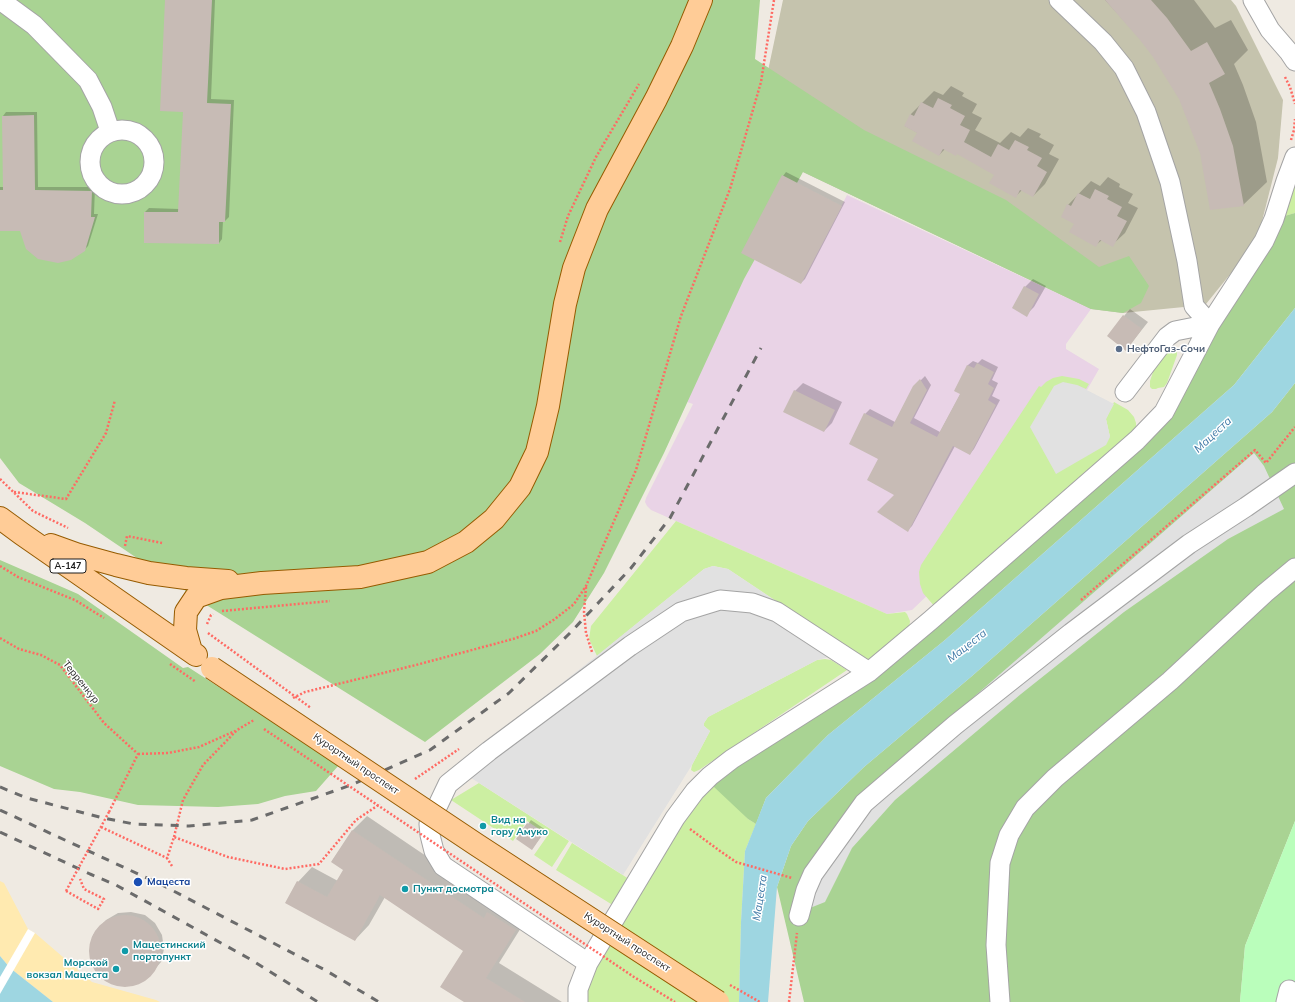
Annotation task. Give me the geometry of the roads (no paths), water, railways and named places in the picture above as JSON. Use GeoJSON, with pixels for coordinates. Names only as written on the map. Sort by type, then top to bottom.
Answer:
{"type":"FeatureCollection","features":[{"type":"Feature","properties":{"kind":"main road"},"geometry":{"type":"LineString","coordinates":[[191,651],[185,630],[186,612],[196,597],[221,588],[262,583],[360,577],[428,562],[466,542],[494,519],[520,487],[537,452],[548,406],[565,304],[574,268],[597,209],[656,99],[682,46],[701,0]]}},
{"type":"Feature","properties":{"kind":"main road","name":"Курортный проспект"},"geometry":{"type":"LineString","coordinates":[[0,518],[191,651],[212,668],[477,845],[718,1002]]}},
{"type":"Feature","properties":{"kind":"main road","name":"А-147"},"geometry":{"type":"LineString","coordinates":[[22,534],[76,554],[116,566],[149,573],[186,578],[262,583]]}},
{"type":"Feature","properties":{"kind":"street"},"geometry":{"type":"LineString","coordinates":[[0,0],[34,24],[88,80],[102,107],[110,131]]}},
{"type":"Feature","properties":{"kind":"street"},"geometry":{"type":"LineString","coordinates":[[1058,0],[1108,48],[1124,68],[1146,112],[1170,182],[1187,261],[1194,306],[1210,324]]}},
{"type":"Feature","properties":{"kind":"street"},"geometry":{"type":"LineString","coordinates":[[1253,0],[1270,30],[1295,61]]}},
{"type":"Feature","properties":{"kind":"street"},"geometry":{"type":"LineString","coordinates":[[578,1002],[578,990],[588,963],[675,818],[695,791],[710,776],[732,759],[862,668],[949,604],[1137,440],[1164,412],[1210,324],[1264,241],[1274,219],[1295,157]]}},
{"type":"Feature","properties":{"kind":"street"},"geometry":{"type":"LineString","coordinates":[[1125,392],[1167,337],[1175,331],[1210,324]]}},
{"type":"Feature","properties":{"kind":"street"},"geometry":{"type":"LineString","coordinates":[[799,916],[812,874],[864,803],[955,725],[1071,633],[1189,544],[1246,507],[1295,472]]}},
{"type":"Feature","properties":{"kind":"street"},"geometry":{"type":"LineString","coordinates":[[1000,1002],[996,945],[1000,863],[1010,835],[1025,808],[1055,778],[1170,681],[1264,593],[1295,568]]}},
{"type":"Feature","properties":{"kind":"street"},"geometry":{"type":"LineString","coordinates":[[588,963],[443,866],[434,851],[429,824],[448,784],[489,751],[630,646],[681,612],[720,600],[752,603],[777,612],[862,668]]}},
{"type":"Feature","properties":{"kind":"street"},"geometry":{"type":"LineString","coordinates":[[1286,1002],[1289,990],[1295,994]]}},
{"type":"Feature","properties":{"kind":"water"},"geometry":{"type":"Polygon","coordinates":[[[1295,308],[1295,383],[1272,412],[972,676],[864,767],[808,821],[791,846],[777,887],[768,1002],[739,1002],[745,851],[766,798],[828,735],[945,640],[1234,385],[1295,308]]]}},
{"type":"Feature","properties":{"kind":"water"},"geometry":{"type":"Polygon","coordinates":[[[0,956],[10,968],[53,1002],[0,1002],[0,956]]]}},
{"type":"Feature","properties":{"kind":"railway"},"geometry":{"type":"LineString","coordinates":[[0,787],[27,798],[103,818],[134,824],[189,826],[252,820],[351,785],[430,750],[509,693],[570,633],[631,568],[670,518],[761,348]]}},
{"type":"Feature","properties":{"kind":"railway"},"geometry":{"type":"LineString","coordinates":[[0,810],[162,885],[325,970],[379,1002]]}},
{"type":"Feature","properties":{"kind":"railway"},"geometry":{"type":"LineString","coordinates":[[0,832],[116,885],[250,959],[318,1002]]}},
{"type":"Feature","properties":{"kind":"place","name":"НефтоГаз-Сочи"},"geometry":{"type":"Point","coordinates":[1119,349]}},
{"type":"Feature","properties":{"kind":"place","name":"Вид на гору Амуко"},"geometry":{"type":"Point","coordinates":[483,826]}},
{"type":"Feature","properties":{"kind":"place","name":"Мацеста"},"geometry":{"type":"Point","coordinates":[138,882]}},
{"type":"Feature","properties":{"kind":"place","name":"Пункт досмотра"},"geometry":{"type":"Point","coordinates":[405,889]}},
{"type":"Feature","properties":{"kind":"place","name":"Мацестинский портопункт"},"geometry":{"type":"Point","coordinates":[125,951]}},
{"type":"Feature","properties":{"kind":"place","name":"Морской вокзал Мацеста"},"geometry":{"type":"Point","coordinates":[116,969]}}]}
